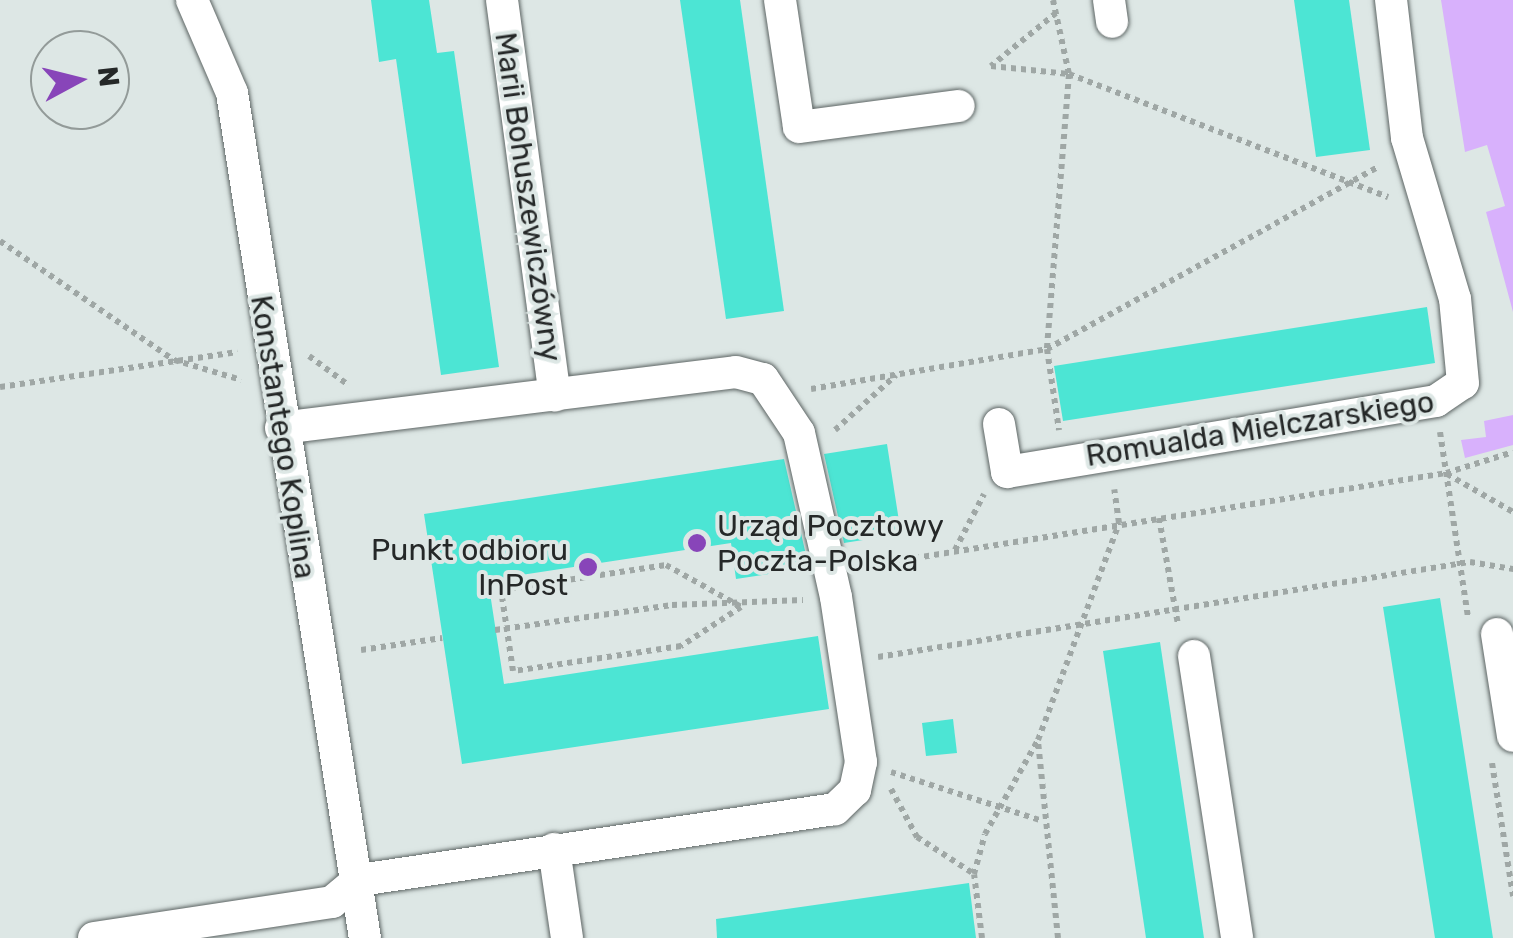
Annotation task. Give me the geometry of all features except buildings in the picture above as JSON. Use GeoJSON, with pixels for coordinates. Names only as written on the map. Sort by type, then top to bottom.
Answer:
{"type":"FeatureCollection","features":[{"type":"Feature","properties":{"kind":"street","name":"Konstantego Koplina"},"geometry":{"type":"LineString","coordinates":[[192,0],[232,93],[281,428],[365,938]]}},
{"type":"Feature","properties":{"kind":"street","name":"Marii Bohuszewiczówny"},"geometry":{"type":"LineString","coordinates":[[502,0],[555,395]]}},
{"type":"Feature","properties":{"kind":"street"},"geometry":{"type":"LineString","coordinates":[[780,0],[798,127],[959,106]]}},
{"type":"Feature","properties":{"kind":"street","name":"Romualda Mielczarskiego"},"geometry":{"type":"LineString","coordinates":[[1007,472],[1436,402],[1463,383],[1455,299],[1407,138],[1392,0]]}},
{"type":"Feature","properties":{"kind":"street"},"geometry":{"type":"LineString","coordinates":[[94,938],[332,902],[358,880],[835,810],[872,766],[846,662],[836,597],[801,442],[777,394],[736,372],[281,428]]}},
{"type":"Feature","properties":{"kind":"street"},"geometry":{"type":"LineString","coordinates":[[999,424],[1007,472]]}},
{"type":"Feature","properties":{"kind":"street"},"geometry":{"type":"LineString","coordinates":[[1498,634],[1513,736]]}},
{"type":"Feature","properties":{"kind":"street"},"geometry":{"type":"LineString","coordinates":[[1194,656],[1237,938]]}},
{"type":"Feature","properties":{"kind":"street"},"geometry":{"type":"LineString","coordinates":[[554,849],[567,938]]}},
{"type":"Feature","properties":{"kind":"path"},"geometry":{"type":"LineString","coordinates":[[1053,0],[1070,74],[1046,349],[1064,444]]}},
{"type":"Feature","properties":{"kind":"path"},"geometry":{"type":"LineString","coordinates":[[1056,13],[991,66],[1070,74],[1399,202]]}},
{"type":"Feature","properties":{"kind":"path"},"geometry":{"type":"LineString","coordinates":[[777,394],[1046,349],[1384,164]]}},
{"type":"Feature","properties":{"kind":"path"},"geometry":{"type":"LineString","coordinates":[[0,241],[174,360],[241,380]]}},
{"type":"Feature","properties":{"kind":"path"},"geometry":{"type":"LineString","coordinates":[[0,387],[237,352]]}},
{"type":"Feature","properties":{"kind":"path"},"geometry":{"type":"LineString","coordinates":[[309,356],[354,389]]}},
{"type":"Feature","properties":{"kind":"path"},"geometry":{"type":"LineString","coordinates":[[801,442],[822,442],[897,374]]}},
{"type":"Feature","properties":{"kind":"path"},"geometry":{"type":"LineString","coordinates":[[495,630],[672,605],[741,607],[836,597],[844,570],[1119,522],[1446,473],[1513,452]]}},
{"type":"Feature","properties":{"kind":"path"},"geometry":{"type":"LineString","coordinates":[[982,938],[974,874],[1000,806],[1038,740],[1119,522],[1109,453]]}},
{"type":"Feature","properties":{"kind":"path"},"geometry":{"type":"LineString","coordinates":[[954,551],[988,485],[1007,472]]}},
{"type":"Feature","properties":{"kind":"path"},"geometry":{"type":"LineString","coordinates":[[1446,473],[1513,512]]}},
{"type":"Feature","properties":{"kind":"path"},"geometry":{"type":"LineString","coordinates":[[846,662],[1470,562],[1513,569]]}},
{"type":"Feature","properties":{"kind":"path"},"geometry":{"type":"LineString","coordinates":[[666,565],[741,607],[681,646],[513,672],[501,590],[666,565]]}},
{"type":"Feature","properties":{"kind":"path"},"geometry":{"type":"LineString","coordinates":[[361,650],[442,638]]}},
{"type":"Feature","properties":{"kind":"path"},"geometry":{"type":"LineString","coordinates":[[1038,740],[1040,820],[1058,938]]}},
{"type":"Feature","properties":{"kind":"path"},"geometry":{"type":"LineString","coordinates":[[872,766],[1040,820]]}},
{"type":"Feature","properties":{"kind":"path"},"geometry":{"type":"LineString","coordinates":[[872,766],[917,837],[974,874]]}},
{"type":"Feature","properties":{"kind":"shaded area"},"geometry":{"type":"Polygon","coordinates":[[[1441,0],[1513,0],[1513,312],[1486,212],[1505,206],[1487,145],[1465,152],[1441,0]]]}},
{"type":"Feature","properties":{"kind":"shaded area"},"geometry":{"type":"Polygon","coordinates":[[[1513,415],[1513,445],[1465,458],[1461,440],[1486,437],[1484,421],[1513,415]]]}},
{"type":"Feature","properties":{"kind":"place","name":"Urząd Pocztowy Poczta-Polska"},"geometry":{"type":"Point","coordinates":[697,543]}},
{"type":"Feature","properties":{"kind":"place","name":"Punkt odbioru InPost"},"geometry":{"type":"Point","coordinates":[588,567]}}]}
